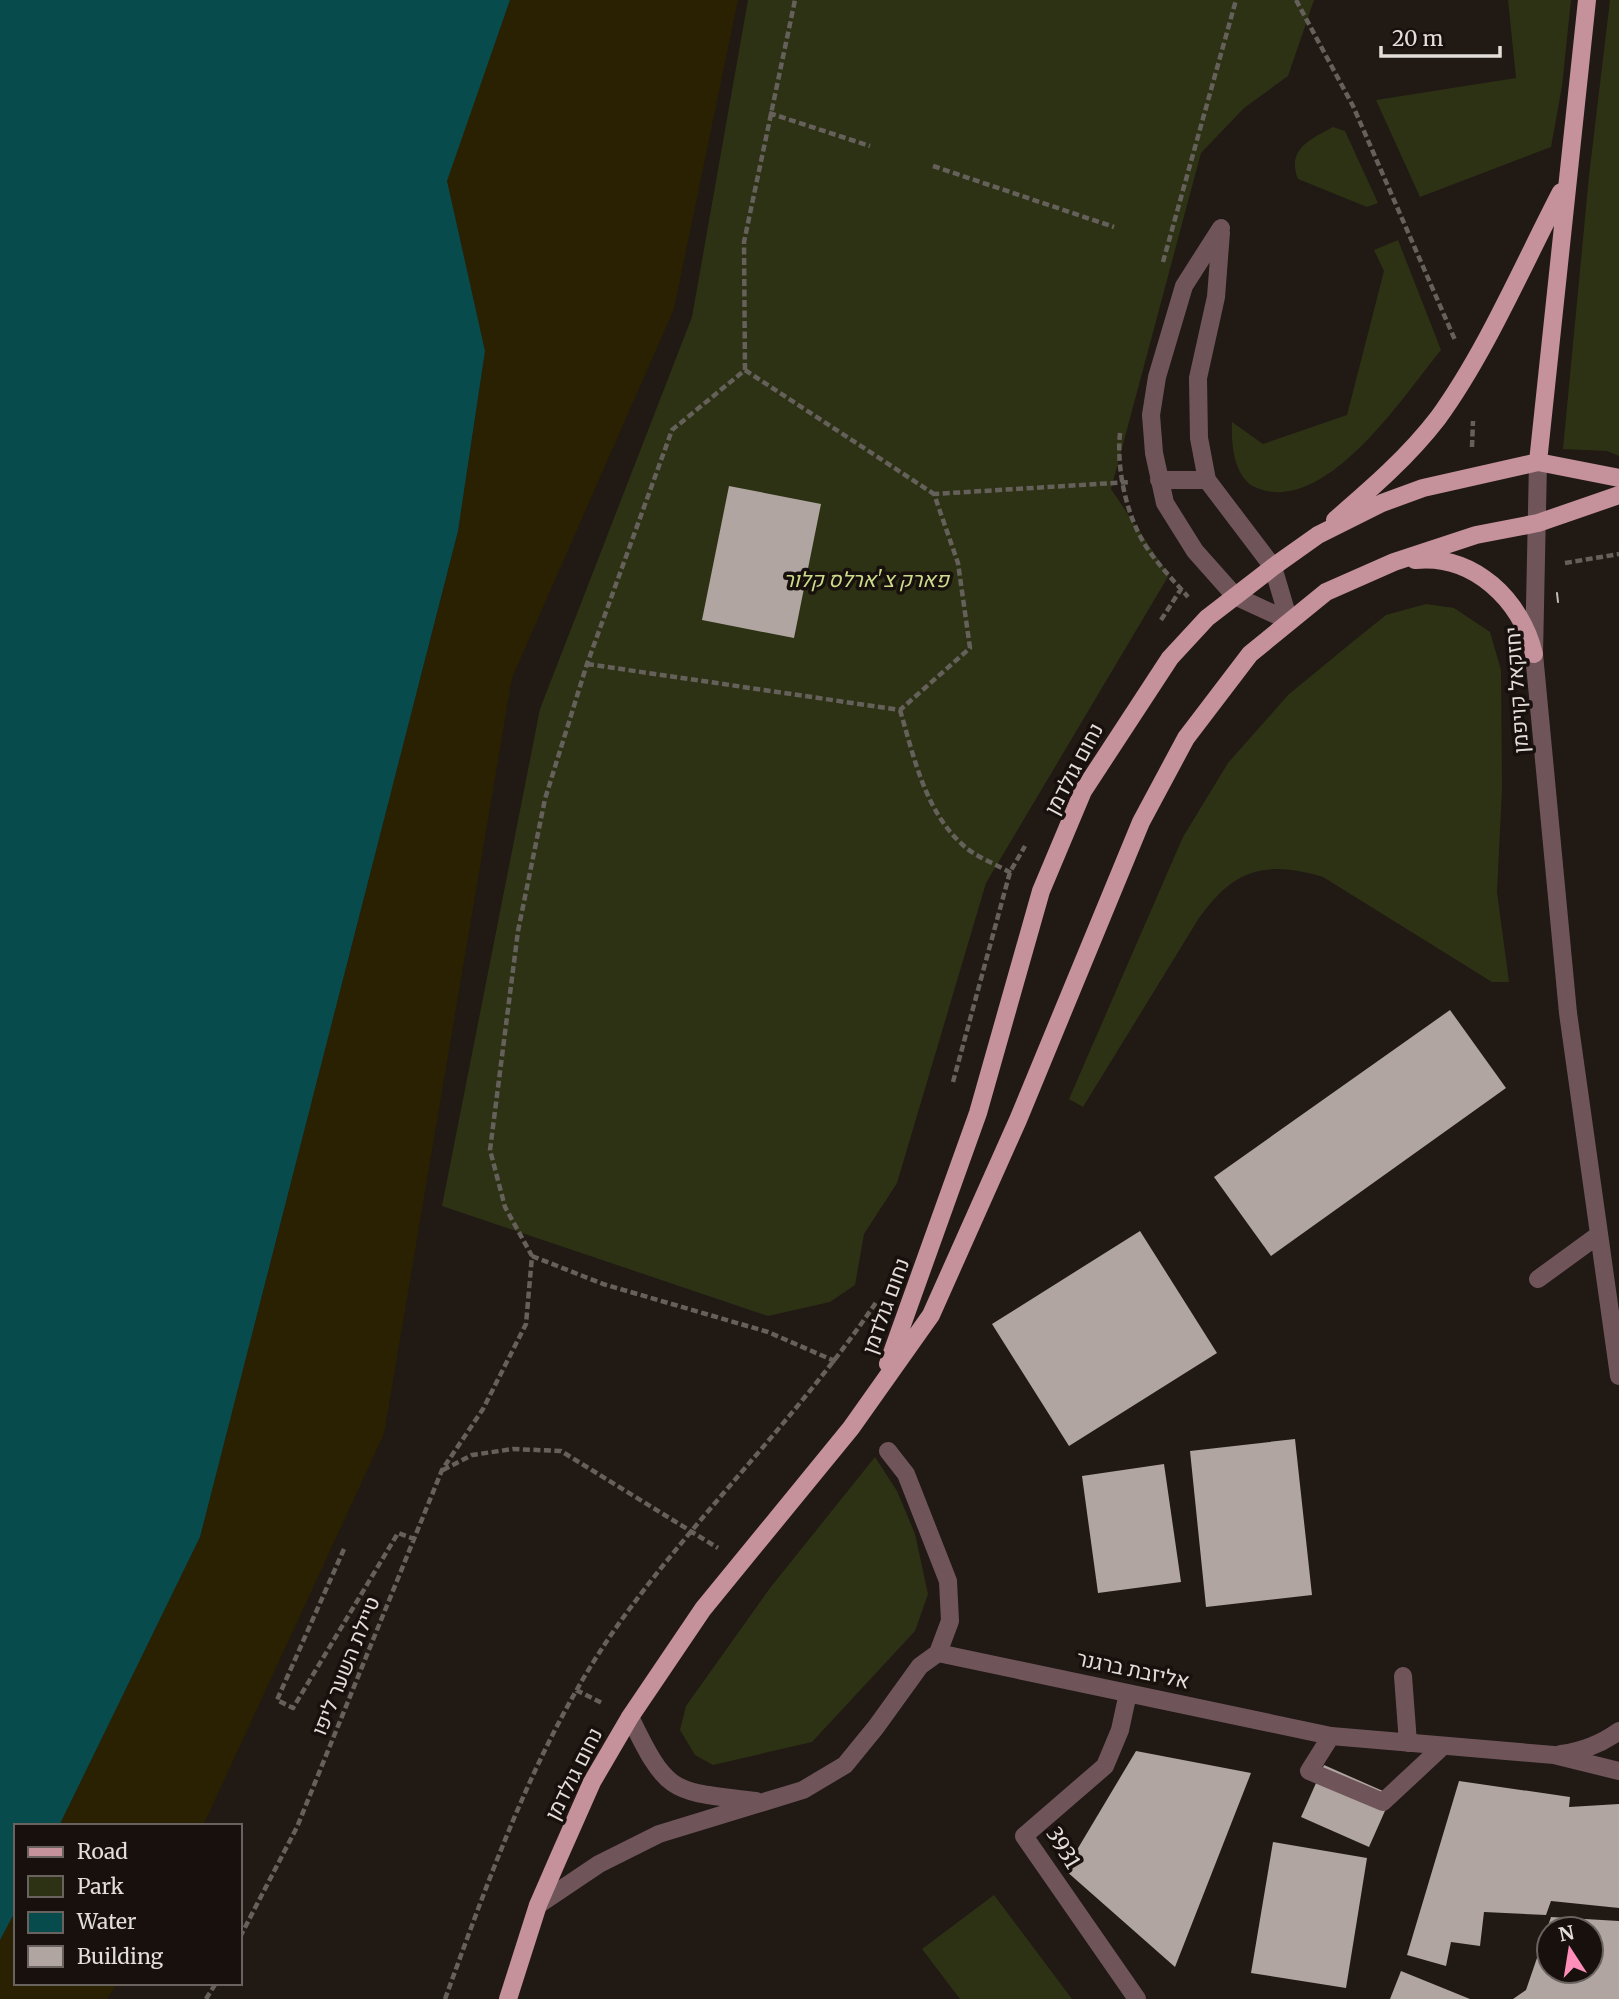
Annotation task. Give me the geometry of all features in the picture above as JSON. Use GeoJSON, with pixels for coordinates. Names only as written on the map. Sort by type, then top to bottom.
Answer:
{"type":"FeatureCollection","features":[{"type":"Feature","properties":{"kind":"main road","name":"יחזקאל קויפמן"},"geometry":{"type":"LineString","coordinates":[[1538,462],[1587,0]]}},
{"type":"Feature","properties":{"kind":"main road"},"geometry":{"type":"LineString","coordinates":[[1318,535],[1398,465],[1438,417],[1469,365],[1566,183]]}},
{"type":"Feature","properties":{"kind":"main road","name":"נחום גולדמן"},"geometry":{"type":"LineString","coordinates":[[877,1394],[937,1234],[978,1113],[1041,891],[1083,791],[1131,713],[1170,658],[1207,618],[1273,567],[1318,535],[1382,503],[1423,488],[1538,462],[1619,478]]}},
{"type":"Feature","properties":{"kind":"main road","name":"נחום גולדמן"},"geometry":{"type":"LineString","coordinates":[[508,1999],[538,1905],[592,1782],[630,1717],[703,1609],[877,1394],[931,1315],[957,1261],[1141,822],[1186,737],[1250,654],[1326,592],[1394,562],[1476,535],[1538,523],[1619,495]]}},
{"type":"Feature","properties":{"kind":"main road"},"geometry":{"type":"LineString","coordinates":[[1394,562],[1428,558],[1452,562],[1488,582],[1519,612],[1534,654]]}},
{"type":"Feature","properties":{"kind":"street"},"geometry":{"type":"LineString","coordinates":[[1221,228],[1216,297],[1198,378],[1199,438],[1207,480],[1273,567],[1290,621],[1235,596],[1195,551],[1175,522],[1165,503],[1159,481],[1151,415],[1157,377],[1184,286],[1221,228]]}},
{"type":"Feature","properties":{"kind":"street","name":"יחזקאל קויפמן"},"geometry":{"type":"LineString","coordinates":[[1538,462],[1534,654],[1568,1013],[1597,1236],[1619,1376]]}},
{"type":"Feature","properties":{"kind":"street"},"geometry":{"type":"LineString","coordinates":[[1159,481],[1207,480]]}},
{"type":"Feature","properties":{"kind":"street"},"geometry":{"type":"LineString","coordinates":[[1538,1279],[1597,1236]]}},
{"type":"Feature","properties":{"kind":"street"},"geometry":{"type":"LineString","coordinates":[[538,1905],[599,1864],[659,1834],[803,1790],[845,1765],[920,1665],[938,1653],[950,1621],[948,1581],[906,1474],[888,1451]]}},
{"type":"Feature","properties":{"kind":"street","name":"אליזבת ברגנר"},"geometry":{"type":"LineString","coordinates":[[938,1653],[1331,1735],[1554,1755],[1619,1771]]}},
{"type":"Feature","properties":{"kind":"street"},"geometry":{"type":"LineString","coordinates":[[1403,1676],[1408,1743]]}},
{"type":"Feature","properties":{"kind":"street","name":"3931"},"geometry":{"type":"LineString","coordinates":[[1128,1693],[1120,1730],[1105,1766],[1024,1836],[1137,1999]]}},
{"type":"Feature","properties":{"kind":"street"},"geometry":{"type":"LineString","coordinates":[[630,1717],[650,1759],[678,1789],[763,1802]]}},
{"type":"Feature","properties":{"kind":"street","name":"אליזבת ברגנר"},"geometry":{"type":"LineString","coordinates":[[1554,1755],[1579,1752],[1602,1743],[1619,1731]]}},
{"type":"Feature","properties":{"kind":"street"},"geometry":{"type":"LineString","coordinates":[[1331,1735],[1309,1771],[1384,1802],[1442,1747]]}},
{"type":"Feature","properties":{"kind":"path"},"geometry":{"type":"LineString","coordinates":[[745,370],[744,243],[769,113],[795,0]]}},
{"type":"Feature","properties":{"kind":"path"},"geometry":{"type":"LineString","coordinates":[[1296,0],[1353,106],[1451,333],[1469,365]]}},
{"type":"Feature","properties":{"kind":"path"},"geometry":{"type":"LineString","coordinates":[[769,113],[870,146]]}},
{"type":"Feature","properties":{"kind":"path"},"geometry":{"type":"LineString","coordinates":[[933,166],[1114,227]]}},
{"type":"Feature","properties":{"kind":"path"},"geometry":{"type":"LineString","coordinates":[[745,370],[934,495],[1159,481]]}},
{"type":"Feature","properties":{"kind":"path"},"geometry":{"type":"LineString","coordinates":[[745,370],[673,430],[587,664],[545,799],[524,904],[489,1150],[505,1207],[532,1256],[603,1284],[768,1332],[836,1362]]}},
{"type":"Feature","properties":{"kind":"path"},"geometry":{"type":"LineString","coordinates":[[1471,476],[1473,416]]}},
{"type":"Feature","properties":{"kind":"path"},"geometry":{"type":"LineString","coordinates":[[587,664],[900,710],[970,648],[958,563],[934,495]]}},
{"type":"Feature","properties":{"kind":"path"},"geometry":{"type":"LineString","coordinates":[[1535,567],[1619,554]]}},
{"type":"Feature","properties":{"kind":"path"},"geometry":{"type":"LineString","coordinates":[[1160,623],[1181,589]]}},
{"type":"Feature","properties":{"kind":"path"},"geometry":{"type":"LineString","coordinates":[[900,710],[924,787],[941,818],[964,846],[1041,891]]}},
{"type":"Feature","properties":{"kind":"path"},"geometry":{"type":"LineString","coordinates":[[949,1096],[1010,872],[1030,838]]}},
{"type":"Feature","properties":{"kind":"path","name":"טיילת השער ליפו"},"geometry":{"type":"LineString","coordinates":[[242,1933],[298,1827],[442,1471],[482,1409],[526,1324],[532,1256]]}},
{"type":"Feature","properties":{"kind":"path"},"geometry":{"type":"LineString","coordinates":[[445,1999],[506,1836],[550,1737],[576,1690],[627,1612],[691,1532],[836,1362],[881,1296]]}},
{"type":"Feature","properties":{"kind":"path"},"geometry":{"type":"LineString","coordinates":[[442,1471],[472,1455],[513,1449],[561,1451],[742,1562]]}},
{"type":"Feature","properties":{"kind":"path"},"geometry":{"type":"LineString","coordinates":[[344,1549],[277,1700],[293,1708],[398,1533],[414,1539]]}},
{"type":"Feature","properties":{"kind":"green space","name":"פארק צ'ארלס קלור"},"geometry":{"type":"Polygon","coordinates":[[[748,0],[1314,0],[1288,76],[1244,108],[1201,153],[1111,489],[1169,575],[986,883],[897,1183],[864,1234],[855,1285],[830,1302],[768,1316],[442,1206],[540,709],[692,317],[748,0]]]}},
{"type":"Feature","properties":{"kind":"green space"},"geometry":{"type":"Polygon","coordinates":[[[1508,0],[1571,0],[1562,86],[1551,147],[1420,197],[1376,100],[1516,78],[1508,0]]]}},
{"type":"Feature","properties":{"kind":"green space"},"geometry":{"type":"Polygon","coordinates":[[[1610,0],[1619,0],[1619,456],[1607,451],[1563,449],[1589,176],[1610,0]]]}},
{"type":"Feature","properties":{"kind":"green space"},"geometry":{"type":"Polygon","coordinates":[[[1333,127],[1345,131],[1378,203],[1367,207],[1298,179],[1295,160],[1298,153],[1309,141],[1333,127]]]}},
{"type":"Feature","properties":{"kind":"green space"},"geometry":{"type":"Polygon","coordinates":[[[1398,240],[1441,350],[1385,421],[1336,469],[1310,485],[1283,492],[1249,484],[1236,460],[1232,422],[1263,444],[1347,415],[1384,271],[1374,250],[1398,240]]]}},
{"type":"Feature","properties":{"kind":"green space"},"geometry":{"type":"Polygon","coordinates":[[[1426,604],[1454,608],[1490,632],[1501,670],[1502,789],[1497,892],[1509,982],[1492,982],[1323,877],[1284,869],[1252,873],[1225,889],[1199,918],[1083,1107],[1069,1099],[1183,837],[1228,763],[1288,695],[1386,615],[1426,604]]]}},
{"type":"Feature","properties":{"kind":"green space"},"geometry":{"type":"Polygon","coordinates":[[[875,1457],[897,1491],[915,1534],[928,1594],[915,1631],[812,1742],[713,1765],[695,1755],[680,1730],[686,1706],[770,1588],[875,1457]]]}},
{"type":"Feature","properties":{"kind":"green space"},"geometry":{"type":"Polygon","coordinates":[[[994,1895],[1072,1999],[960,1999],[922,1949],[994,1895]]]}},
{"type":"Feature","properties":{"kind":"sand"},"geometry":{"type":"Polygon","coordinates":[[[510,0],[738,0],[674,309],[512,678],[384,1434],[204,1824],[60,1824],[200,1537],[458,531],[485,351],[446,181],[510,0]]]}},
{"type":"Feature","properties":{"kind":"sand"},"geometry":{"type":"Polygon","coordinates":[[[14,1914],[14,1985],[117,1985],[107,1999],[0,1999],[0,1940],[14,1914]]]}},
{"type":"Feature","properties":{"kind":"water"},"geometry":{"type":"Polygon","coordinates":[[[0,0],[510,0],[447,181],[485,351],[458,531],[200,1537],[60,1824],[14,1824],[14,1914],[0,1940],[0,0]]]}},
{"type":"Feature","properties":{"kind":"building"},"geometry":{"type":"Polygon","coordinates":[[[729,486],[821,504],[794,638],[702,620],[729,486]]]}},
{"type":"Feature","properties":{"kind":"building"},"geometry":{"type":"Polygon","coordinates":[[[1450,1010],[1506,1088],[1271,1256],[1214,1177],[1450,1010]]]}},
{"type":"Feature","properties":{"kind":"building"},"geometry":{"type":"Polygon","coordinates":[[[1140,1231],[1217,1353],[1069,1446],[992,1324],[1140,1231]]]}},
{"type":"Feature","properties":{"kind":"building"},"geometry":{"type":"Polygon","coordinates":[[[1295,1439],[1312,1595],[1206,1607],[1190,1451],[1295,1439]]]}},
{"type":"Feature","properties":{"kind":"building"},"geometry":{"type":"Polygon","coordinates":[[[1164,1464],[1181,1582],[1098,1593],[1082,1476],[1164,1464]]]}},
{"type":"Feature","properties":{"kind":"building"},"geometry":{"type":"Polygon","coordinates":[[[1136,1751],[1251,1773],[1175,1967],[1065,1870],[1136,1751]]]}},
{"type":"Feature","properties":{"kind":"building"},"geometry":{"type":"Polygon","coordinates":[[[1324,1765],[1392,1795],[1369,1847],[1301,1817],[1324,1765]]]}},
{"type":"Feature","properties":{"kind":"building"},"geometry":{"type":"Polygon","coordinates":[[[1459,1781],[1570,1797],[1569,1807],[1619,1804],[1619,1908],[1551,1901],[1546,1915],[1484,1912],[1480,1946],[1451,1942],[1446,1966],[1407,1955],[1459,1781]]]}},
{"type":"Feature","properties":{"kind":"building"},"geometry":{"type":"Polygon","coordinates":[[[1273,1842],[1367,1858],[1346,1988],[1251,1973],[1273,1842]]]}},
{"type":"Feature","properties":{"kind":"building"},"geometry":{"type":"Polygon","coordinates":[[[1605,1920],[1619,1921],[1619,1999],[1513,1999],[1526,1990],[1535,1964],[1535,1985],[1605,1985],[1605,1920]]]}},
{"type":"Feature","properties":{"kind":"building"},"geometry":{"type":"Polygon","coordinates":[[[1401,1971],[1470,1999],[1390,1999],[1401,1971]]]}},
{"type":"Feature","properties":{"kind":"tram line"},"geometry":{"type":"LineString","coordinates":[[1557,593],[1558,602]]}}]}
